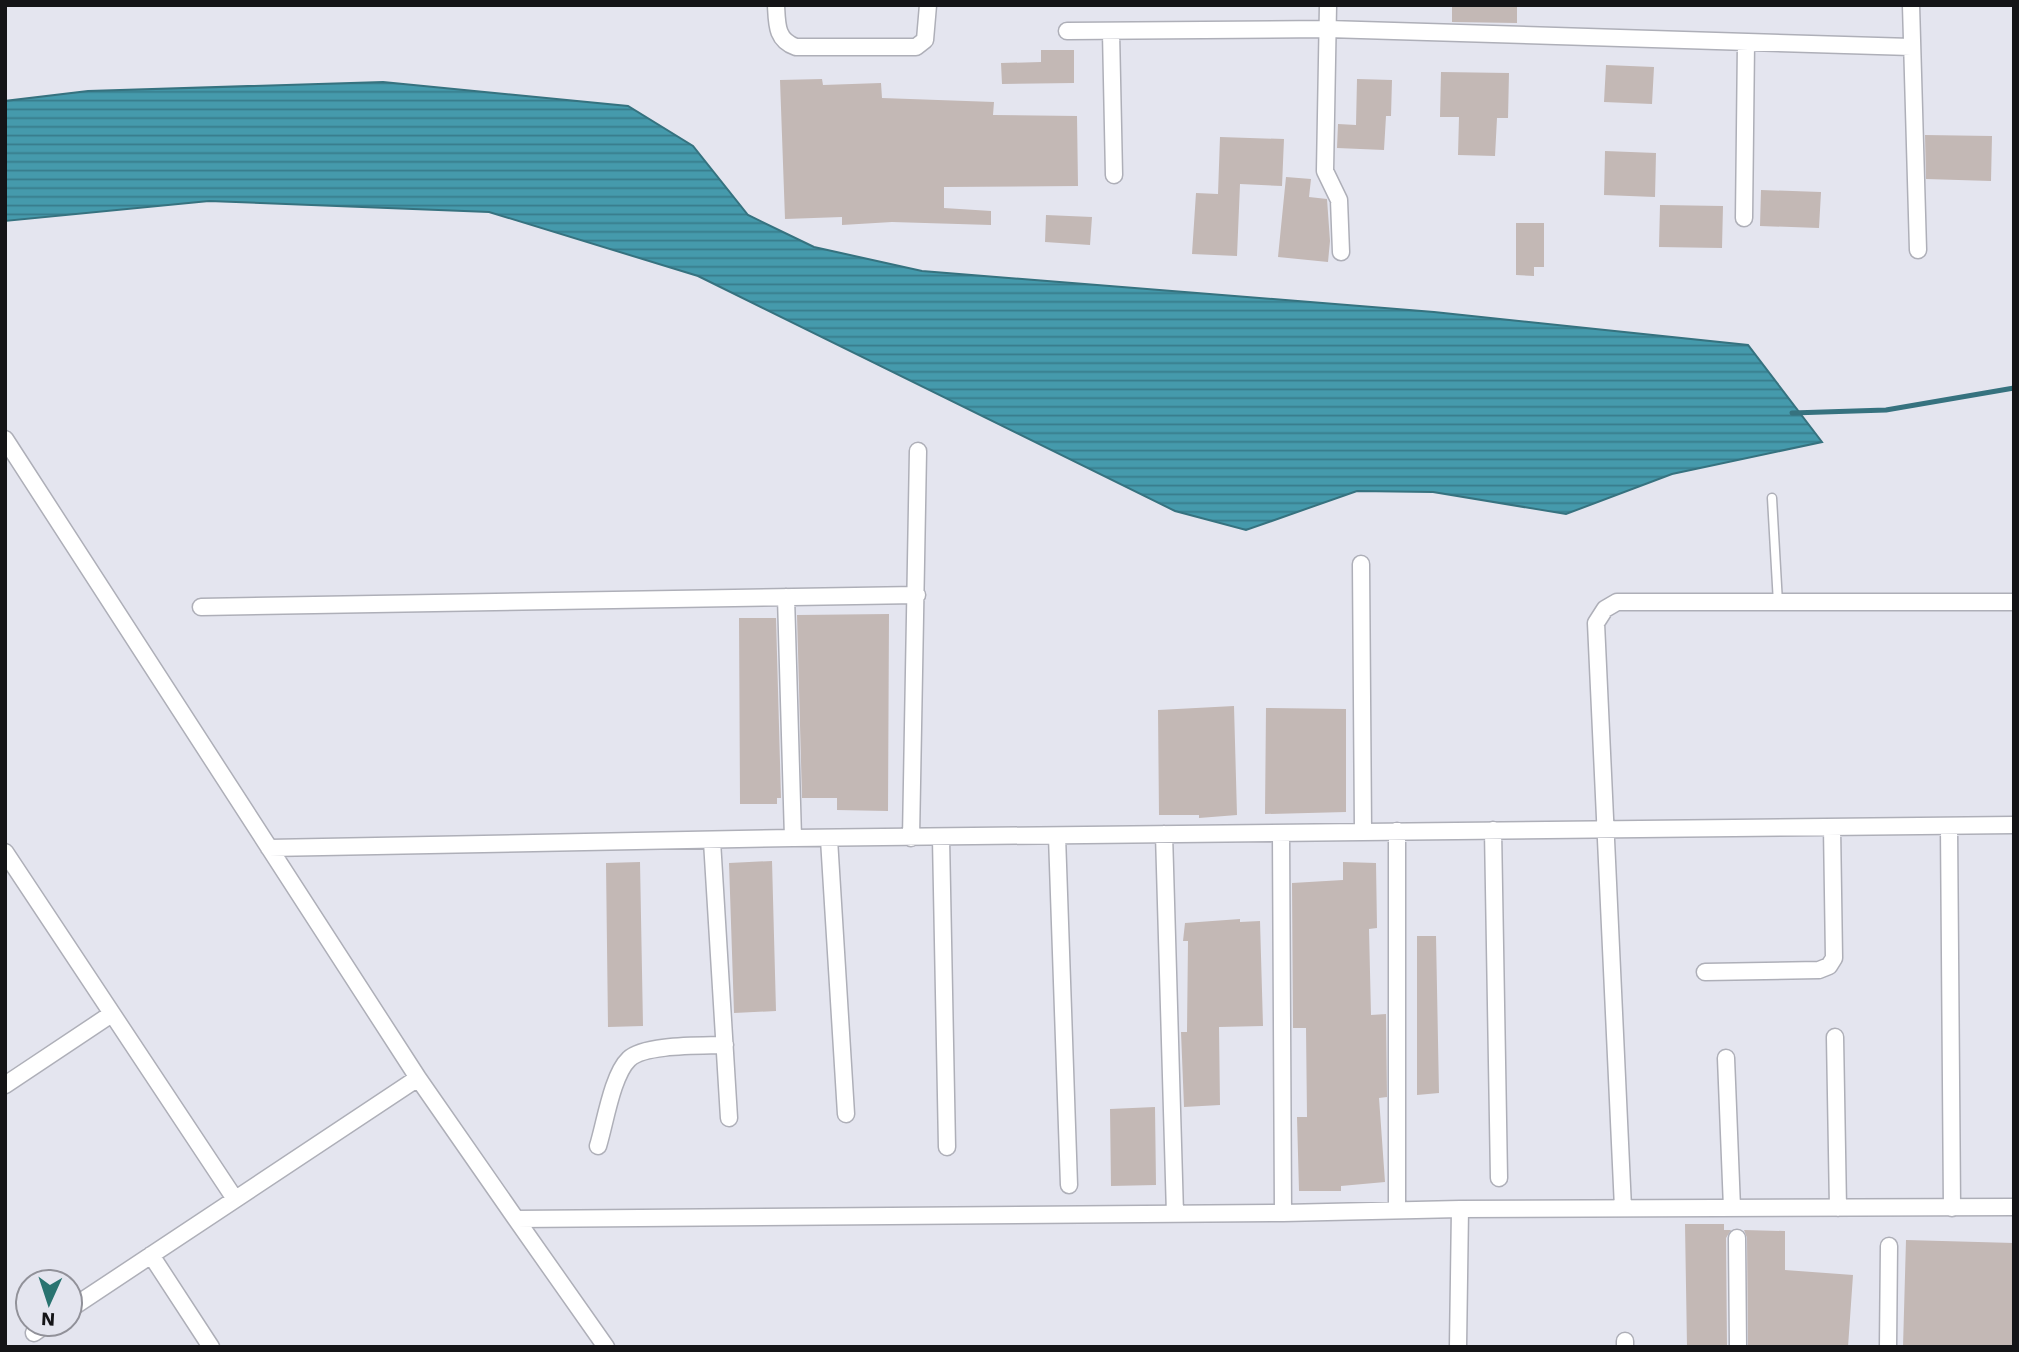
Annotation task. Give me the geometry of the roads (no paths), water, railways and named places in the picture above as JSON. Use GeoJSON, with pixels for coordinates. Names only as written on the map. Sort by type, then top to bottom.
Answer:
{"type":"FeatureCollection","features":[{"type":"Feature","properties":{"kind":"street"},"geometry":{"type":"LineString","coordinates":[[776,5],[783,41],[796,47],[916,47],[925,40],[928,5]]}},
{"type":"Feature","properties":{"kind":"street"},"geometry":{"type":"LineString","coordinates":[[1328,5],[1325,171],[1339,200],[1342,251]]}},
{"type":"Feature","properties":{"kind":"street"},"geometry":{"type":"LineString","coordinates":[[1911,5],[1918,250]]}},
{"type":"Feature","properties":{"kind":"street"},"geometry":{"type":"LineString","coordinates":[[1067,31],[1328,29],[1911,47]]}},
{"type":"Feature","properties":{"kind":"street"},"geometry":{"type":"LineString","coordinates":[[1111,32],[1114,175]]}},
{"type":"Feature","properties":{"kind":"street"},"geometry":{"type":"LineString","coordinates":[[1744,218],[1746,42]]}},
{"type":"Feature","properties":{"kind":"street"},"geometry":{"type":"LineString","coordinates":[[5,439],[418,1078],[606,1347]]}},
{"type":"Feature","properties":{"kind":"street"},"geometry":{"type":"LineString","coordinates":[[911,838],[918,451]]}},
{"type":"Feature","properties":{"kind":"street"},"geometry":{"type":"LineString","coordinates":[[1361,564],[1363,831]]}},
{"type":"Feature","properties":{"kind":"street"},"geometry":{"type":"LineString","coordinates":[[201,607],[917,595]]}},
{"type":"Feature","properties":{"kind":"street"},"geometry":{"type":"LineString","coordinates":[[786,597],[793,838]]}},
{"type":"Feature","properties":{"kind":"street"},"geometry":{"type":"LineString","coordinates":[[1623,1208],[1596,624],[1605,609],[1617,602],[2014,602]]}},
{"type":"Feature","properties":{"kind":"street"},"geometry":{"type":"LineString","coordinates":[[269,848],[793,838],[2014,825]]}},
{"type":"Feature","properties":{"kind":"street"},"geometry":{"type":"LineString","coordinates":[[1949,826],[1952,1208]]}},
{"type":"Feature","properties":{"kind":"street"},"geometry":{"type":"LineString","coordinates":[[1705,972],[1819,970],[1829,966],[1834,958],[1832,827]]}},
{"type":"Feature","properties":{"kind":"street"},"geometry":{"type":"LineString","coordinates":[[1493,830],[1499,1178]]}},
{"type":"Feature","properties":{"kind":"street"},"geometry":{"type":"LineString","coordinates":[[1396,1210],[1397,831]]}},
{"type":"Feature","properties":{"kind":"street"},"geometry":{"type":"LineString","coordinates":[[1281,832],[1283,1213]]}},
{"type":"Feature","properties":{"kind":"street"},"geometry":{"type":"LineString","coordinates":[[1164,834],[1175,1214]]}},
{"type":"Feature","properties":{"kind":"street"},"geometry":{"type":"LineString","coordinates":[[1057,836],[1069,1185]]}},
{"type":"Feature","properties":{"kind":"street"},"geometry":{"type":"LineString","coordinates":[[941,838],[947,1147]]}},
{"type":"Feature","properties":{"kind":"street"},"geometry":{"type":"LineString","coordinates":[[829,839],[846,1114]]}},
{"type":"Feature","properties":{"kind":"street"},"geometry":{"type":"LineString","coordinates":[[712,841],[729,1118]]}},
{"type":"Feature","properties":{"kind":"street"},"geometry":{"type":"LineString","coordinates":[[5,852],[110,1015],[235,1199]]}},
{"type":"Feature","properties":{"kind":"street"},"geometry":{"type":"LineString","coordinates":[[5,1085],[110,1015]]}},
{"type":"Feature","properties":{"kind":"street"},"geometry":{"type":"LineString","coordinates":[[1835,1037],[1838,1208]]}},
{"type":"Feature","properties":{"kind":"street"},"geometry":{"type":"LineString","coordinates":[[598,1146],[620,1073],[630,1058],[646,1051],[725,1045]]}},
{"type":"Feature","properties":{"kind":"street"},"geometry":{"type":"LineString","coordinates":[[1726,1058],[1732,1208]]}},
{"type":"Feature","properties":{"kind":"street"},"geometry":{"type":"LineString","coordinates":[[84,1300],[418,1078]]}},
{"type":"Feature","properties":{"kind":"street"},"geometry":{"type":"LineString","coordinates":[[516,1219],[1283,1213],[1460,1209],[2014,1207]]}},
{"type":"Feature","properties":{"kind":"street"},"geometry":{"type":"LineString","coordinates":[[1458,1347],[1460,1209]]}},
{"type":"Feature","properties":{"kind":"street"},"geometry":{"type":"LineString","coordinates":[[1737,1238],[1738,1347]]}},
{"type":"Feature","properties":{"kind":"street"},"geometry":{"type":"LineString","coordinates":[[1888,1347],[1889,1246]]}},
{"type":"Feature","properties":{"kind":"street"},"geometry":{"type":"LineString","coordinates":[[151,1255],[211,1347]]}},
{"type":"Feature","properties":{"kind":"lane"},"geometry":{"type":"LineString","coordinates":[[1772,498],[1779,603]]}},
{"type":"Feature","properties":{"kind":"water"},"geometry":{"type":"Polygon","coordinates":[[[383,82],[628,106],[693,146],[748,215],[814,247],[922,271],[1434,312],[1748,345],[1822,442],[1672,474],[1566,514],[1433,492],[1357,491],[1246,530],[1175,511],[698,276],[489,212],[209,201],[5,221],[5,101],[88,91],[383,82]]]}},
{"type":"Feature","properties":{"kind":"waterway"},"geometry":{"type":"LineString","coordinates":[[1792,413],[1886,410],[2014,388]]}}]}
